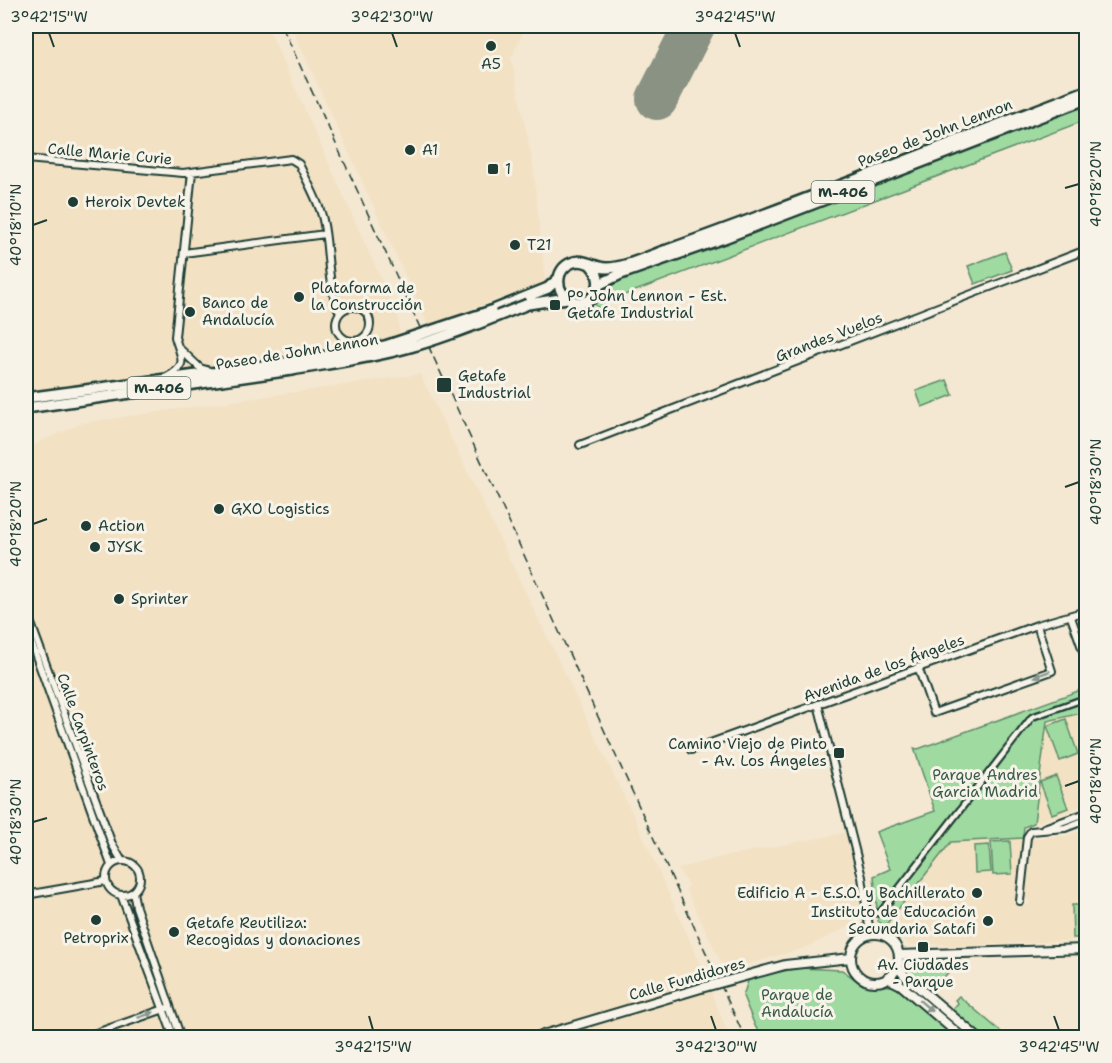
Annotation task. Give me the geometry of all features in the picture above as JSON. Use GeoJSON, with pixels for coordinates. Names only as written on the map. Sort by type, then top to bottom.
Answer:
{"type":"FeatureCollection","features":[{"type":"Feature","properties":{"kind":"highway","name":"Paseo de John Lennon"},"geometry":{"type":"LineString","coordinates":[[590,264],[608,268],[632,262],[1086,91]]}},
{"type":"Feature","properties":{"kind":"highway","name":"Paseo de John Lennon"},"geometry":{"type":"LineString","coordinates":[[600,284],[1086,99]]}},
{"type":"Feature","properties":{"kind":"highway","name":"M-406"},"geometry":{"type":"LineString","coordinates":[[559,278],[564,268],[570,263],[583,261],[590,264]]}},
{"type":"Feature","properties":{"kind":"highway"},"geometry":{"type":"LineString","coordinates":[[590,264],[597,271],[600,284]]}},
{"type":"Feature","properties":{"kind":"highway","name":"Paseo de John Lennon"},"geometry":{"type":"LineString","coordinates":[[26,408],[412,347],[528,300],[559,278]]}},
{"type":"Feature","properties":{"kind":"highway"},"geometry":{"type":"LineString","coordinates":[[559,278],[562,292],[567,298]]}},
{"type":"Feature","properties":{"kind":"highway","name":"M-406"},"geometry":{"type":"LineString","coordinates":[[567,298],[578,302],[585,301],[594,296],[600,284]]}},
{"type":"Feature","properties":{"kind":"highway","name":"Paseo de John Lennon"},"geometry":{"type":"LineString","coordinates":[[528,300],[567,298]]}},
{"type":"Feature","properties":{"kind":"highway","name":"Paseo de John Lennon"},"geometry":{"type":"LineString","coordinates":[[26,398],[292,366]]}},
{"type":"Feature","properties":{"kind":"street","name":"Calle Marie Curie"},"geometry":{"type":"LineString","coordinates":[[26,159],[192,172],[296,160],[320,210],[325,234]]}},
{"type":"Feature","properties":{"kind":"street"},"geometry":{"type":"LineString","coordinates":[[161,380],[177,372],[182,365],[182,357],[175,337],[192,172]]}},
{"type":"Feature","properties":{"kind":"street"},"geometry":{"type":"LineString","coordinates":[[184,253],[325,234],[334,300],[340,313],[336,323],[340,334],[355,341],[365,336],[370,321],[365,312],[355,307],[340,313]]}},
{"type":"Feature","properties":{"kind":"street","name":"Grandes Vuelos"},"geometry":{"type":"LineString","coordinates":[[580,445],[1086,250]]}},
{"type":"Feature","properties":{"kind":"street"},"geometry":{"type":"LineString","coordinates":[[177,347],[200,368],[219,373]]}},
{"type":"Feature","properties":{"kind":"street","name":"Calle Carpinteros"},"geometry":{"type":"LineString","coordinates":[[26,610],[112,844],[122,861]]}},
{"type":"Feature","properties":{"kind":"street","name":"Avenida de los Ángeles"},"geometry":{"type":"LineString","coordinates":[[691,750],[1037,625],[1086,611]]}},
{"type":"Feature","properties":{"kind":"street"},"geometry":{"type":"LineString","coordinates":[[1071,617],[1086,659]]}},
{"type":"Feature","properties":{"kind":"street"},"geometry":{"type":"LineString","coordinates":[[918,668],[934,713],[1052,671],[1037,625]]}},
{"type":"Feature","properties":{"kind":"street","name":"Calle Carpinteros"},"geometry":{"type":"LineString","coordinates":[[26,628],[111,865]]}},
{"type":"Feature","properties":{"kind":"street"},"geometry":{"type":"LineString","coordinates":[[867,913],[880,913],[1032,717],[1086,698]]}},
{"type":"Feature","properties":{"kind":"street"},"geometry":{"type":"LineString","coordinates":[[818,704],[862,877],[870,934]]}},
{"type":"Feature","properties":{"kind":"street"},"geometry":{"type":"LineString","coordinates":[[1041,830],[1086,813]]}},
{"type":"Feature","properties":{"kind":"street"},"geometry":{"type":"LineString","coordinates":[[1020,901],[1027,837],[1031,831],[1065,828],[1086,820]]}},
{"type":"Feature","properties":{"kind":"street"},"geometry":{"type":"LineString","coordinates":[[122,861],[129,862],[138,870],[140,879],[132,892],[121,895],[113,892],[106,881],[107,870],[111,865],[122,861]]}},
{"type":"Feature","properties":{"kind":"street"},"geometry":{"type":"LineString","coordinates":[[26,895],[106,881]]}},
{"type":"Feature","properties":{"kind":"street"},"geometry":{"type":"LineString","coordinates":[[132,892],[174,1038]]}},
{"type":"Feature","properties":{"kind":"street"},"geometry":{"type":"LineString","coordinates":[[121,895],[181,1038]]}},
{"type":"Feature","properties":{"kind":"street"},"geometry":{"type":"LineString","coordinates":[[870,934],[877,934],[891,940],[896,945],[898,956],[896,971],[880,981],[865,980],[854,969],[851,958],[853,947],[870,934]]}},
{"type":"Feature","properties":{"kind":"street"},"geometry":{"type":"LineString","coordinates":[[898,956],[1086,948]]}},
{"type":"Feature","properties":{"kind":"street","name":"Calle Fundidores"},"geometry":{"type":"LineString","coordinates":[[534,1038],[701,988],[785,966],[851,958]]}},
{"type":"Feature","properties":{"kind":"street"},"geometry":{"type":"LineString","coordinates":[[897,966],[905,976],[978,1038]]}},
{"type":"Feature","properties":{"kind":"street"},"geometry":{"type":"LineString","coordinates":[[887,978],[901,985],[963,1038]]}},
{"type":"Feature","properties":{"kind":"street"},"geometry":{"type":"LineString","coordinates":[[82,1038],[167,1008]]}},
{"type":"Feature","properties":{"kind":"shaded area"},"geometry":{"type":"Polygon","coordinates":[[[26,26],[267,26],[398,317],[400,335],[378,343],[26,391],[26,26]]]}},
{"type":"Feature","properties":{"kind":"shaded area"},"geometry":{"type":"Polygon","coordinates":[[[291,26],[526,26],[511,58],[533,165],[545,282],[428,325],[291,26]]]}},
{"type":"Feature","properties":{"kind":"shaded area"},"geometry":{"type":"Polygon","coordinates":[[[420,374],[636,821],[695,952],[729,1037],[26,1037],[26,448],[83,423],[420,374]]]}},
{"type":"Feature","properties":{"kind":"shaded area"},"geometry":{"type":"Polygon","coordinates":[[[1086,712],[1086,805],[1034,823],[1047,721],[1086,712]]]}},
{"type":"Feature","properties":{"kind":"shaded area"},"geometry":{"type":"Polygon","coordinates":[[[1086,828],[1086,940],[958,946],[910,945],[885,926],[951,842],[1023,838],[1014,906],[1026,906],[1031,902],[1025,897],[1032,838],[1066,836],[1086,828]]]}},
{"type":"Feature","properties":{"kind":"shaded area"},"geometry":{"type":"Polygon","coordinates":[[[845,833],[856,879],[861,916],[850,926],[807,947],[725,971],[686,889],[689,886],[678,869],[717,858],[845,833]]]}},
{"type":"Feature","properties":{"kind":"green space"},"geometry":{"type":"Polygon","coordinates":[[[1086,106],[1086,120],[606,302],[600,310],[594,303],[604,290],[620,278],[1086,106]]]}},
{"type":"Feature","properties":{"kind":"green space"},"geometry":{"type":"Polygon","coordinates":[[[1005,252],[1012,270],[975,284],[968,266],[1005,252]]]}},
{"type":"Feature","properties":{"kind":"green space"},"geometry":{"type":"Polygon","coordinates":[[[947,380],[953,395],[922,407],[916,391],[947,380]]]}},
{"type":"Feature","properties":{"kind":"green space","name":"Parque Andres Garcia Madrid"},"geometry":{"type":"Polygon","coordinates":[[[1086,688],[1086,712],[1047,721],[1034,823],[1024,827],[1023,838],[951,842],[885,926],[878,921],[874,876],[890,869],[876,832],[935,811],[914,748],[918,749],[1086,688]]]}},
{"type":"Feature","properties":{"kind":"green space"},"geometry":{"type":"Polygon","coordinates":[[[1066,719],[1078,754],[1060,761],[1047,726],[1066,719]]]}},
{"type":"Feature","properties":{"kind":"green space"},"geometry":{"type":"Polygon","coordinates":[[[1056,776],[1068,808],[1052,814],[1040,782],[1056,776]]]}},
{"type":"Feature","properties":{"kind":"green space"},"geometry":{"type":"Polygon","coordinates":[[[1010,841],[1012,874],[993,875],[991,842],[1010,841]]]}},
{"type":"Feature","properties":{"kind":"green space"},"geometry":{"type":"Polygon","coordinates":[[[989,845],[991,872],[975,873],[974,846],[989,845]]]}},
{"type":"Feature","properties":{"kind":"green space"},"geometry":{"type":"Polygon","coordinates":[[[1072,905],[1086,905],[1086,938],[1073,938],[1072,905]]]}},
{"type":"Feature","properties":{"kind":"green space"},"geometry":{"type":"Polygon","coordinates":[[[953,958],[953,966],[932,993],[908,974],[907,966],[912,960],[953,958]]]}},
{"type":"Feature","properties":{"kind":"green space","name":"Parque de Andalucía"},"geometry":{"type":"Polygon","coordinates":[[[799,968],[842,970],[863,985],[894,986],[956,1037],[762,1037],[743,996],[749,978],[799,968]]]}},
{"type":"Feature","properties":{"kind":"green space"},"geometry":{"type":"Polygon","coordinates":[[[959,996],[1007,1037],[984,1037],[952,1010],[958,1003],[955,1000],[959,996]]]}},
{"type":"Feature","properties":{"kind":"runway"},"geometry":{"type":"LineString","coordinates":[[657,99],[694,26]]}},
{"type":"Feature","properties":{"kind":"railway"},"geometry":{"type":"LineString","coordinates":[[282,26],[745,1038]]}},
{"type":"Feature","properties":{"kind":"place","name":"A5"},"geometry":{"type":"Point","coordinates":[491,46]}},
{"type":"Feature","properties":{"kind":"place","name":"A1"},"geometry":{"type":"Point","coordinates":[410,150]}},
{"type":"Feature","properties":{"kind":"place","name":"1"},"geometry":{"type":"Point","coordinates":[493,169]}},
{"type":"Feature","properties":{"kind":"place","name":"Heroix Devtek"},"geometry":{"type":"Point","coordinates":[73,202]}},
{"type":"Feature","properties":{"kind":"place","name":"T21"},"geometry":{"type":"Point","coordinates":[515,245]}},
{"type":"Feature","properties":{"kind":"place","name":"Plataforma de la Construcción"},"geometry":{"type":"Point","coordinates":[299,297]}},
{"type":"Feature","properties":{"kind":"place","name":"Pº John Lennon - Est. Getafe Industrial"},"geometry":{"type":"Point","coordinates":[555,305]}},
{"type":"Feature","properties":{"kind":"place","name":"Banco de Andalucía"},"geometry":{"type":"Point","coordinates":[190,312]}},
{"type":"Feature","properties":{"kind":"place","name":"Getafe Industrial"},"geometry":{"type":"Point","coordinates":[444,385]}},
{"type":"Feature","properties":{"kind":"place","name":"GXO Logistics"},"geometry":{"type":"Point","coordinates":[219,509]}},
{"type":"Feature","properties":{"kind":"place","name":"Action"},"geometry":{"type":"Point","coordinates":[86,526]}},
{"type":"Feature","properties":{"kind":"place","name":"JYSK"},"geometry":{"type":"Point","coordinates":[95,547]}},
{"type":"Feature","properties":{"kind":"place","name":"Sprinter"},"geometry":{"type":"Point","coordinates":[119,599]}},
{"type":"Feature","properties":{"kind":"place","name":"Camino Viejo de Pinto - Av. Los Ángeles"},"geometry":{"type":"Point","coordinates":[839,753]}},
{"type":"Feature","properties":{"kind":"place","name":"Edificio A - E.S.O. y Bachillerato"},"geometry":{"type":"Point","coordinates":[977,893]}},
{"type":"Feature","properties":{"kind":"place","name":"Petroprix"},"geometry":{"type":"Point","coordinates":[96,920]}},
{"type":"Feature","properties":{"kind":"place","name":"Instituto de Educación Secundaria Satafi"},"geometry":{"type":"Point","coordinates":[988,921]}},
{"type":"Feature","properties":{"kind":"place","name":"Getafe Reutiliza: Recogidas y donaciones"},"geometry":{"type":"Point","coordinates":[174,932]}},
{"type":"Feature","properties":{"kind":"place","name":"Av. Ciudades - Parque"},"geometry":{"type":"Point","coordinates":[923,947]}}]}
